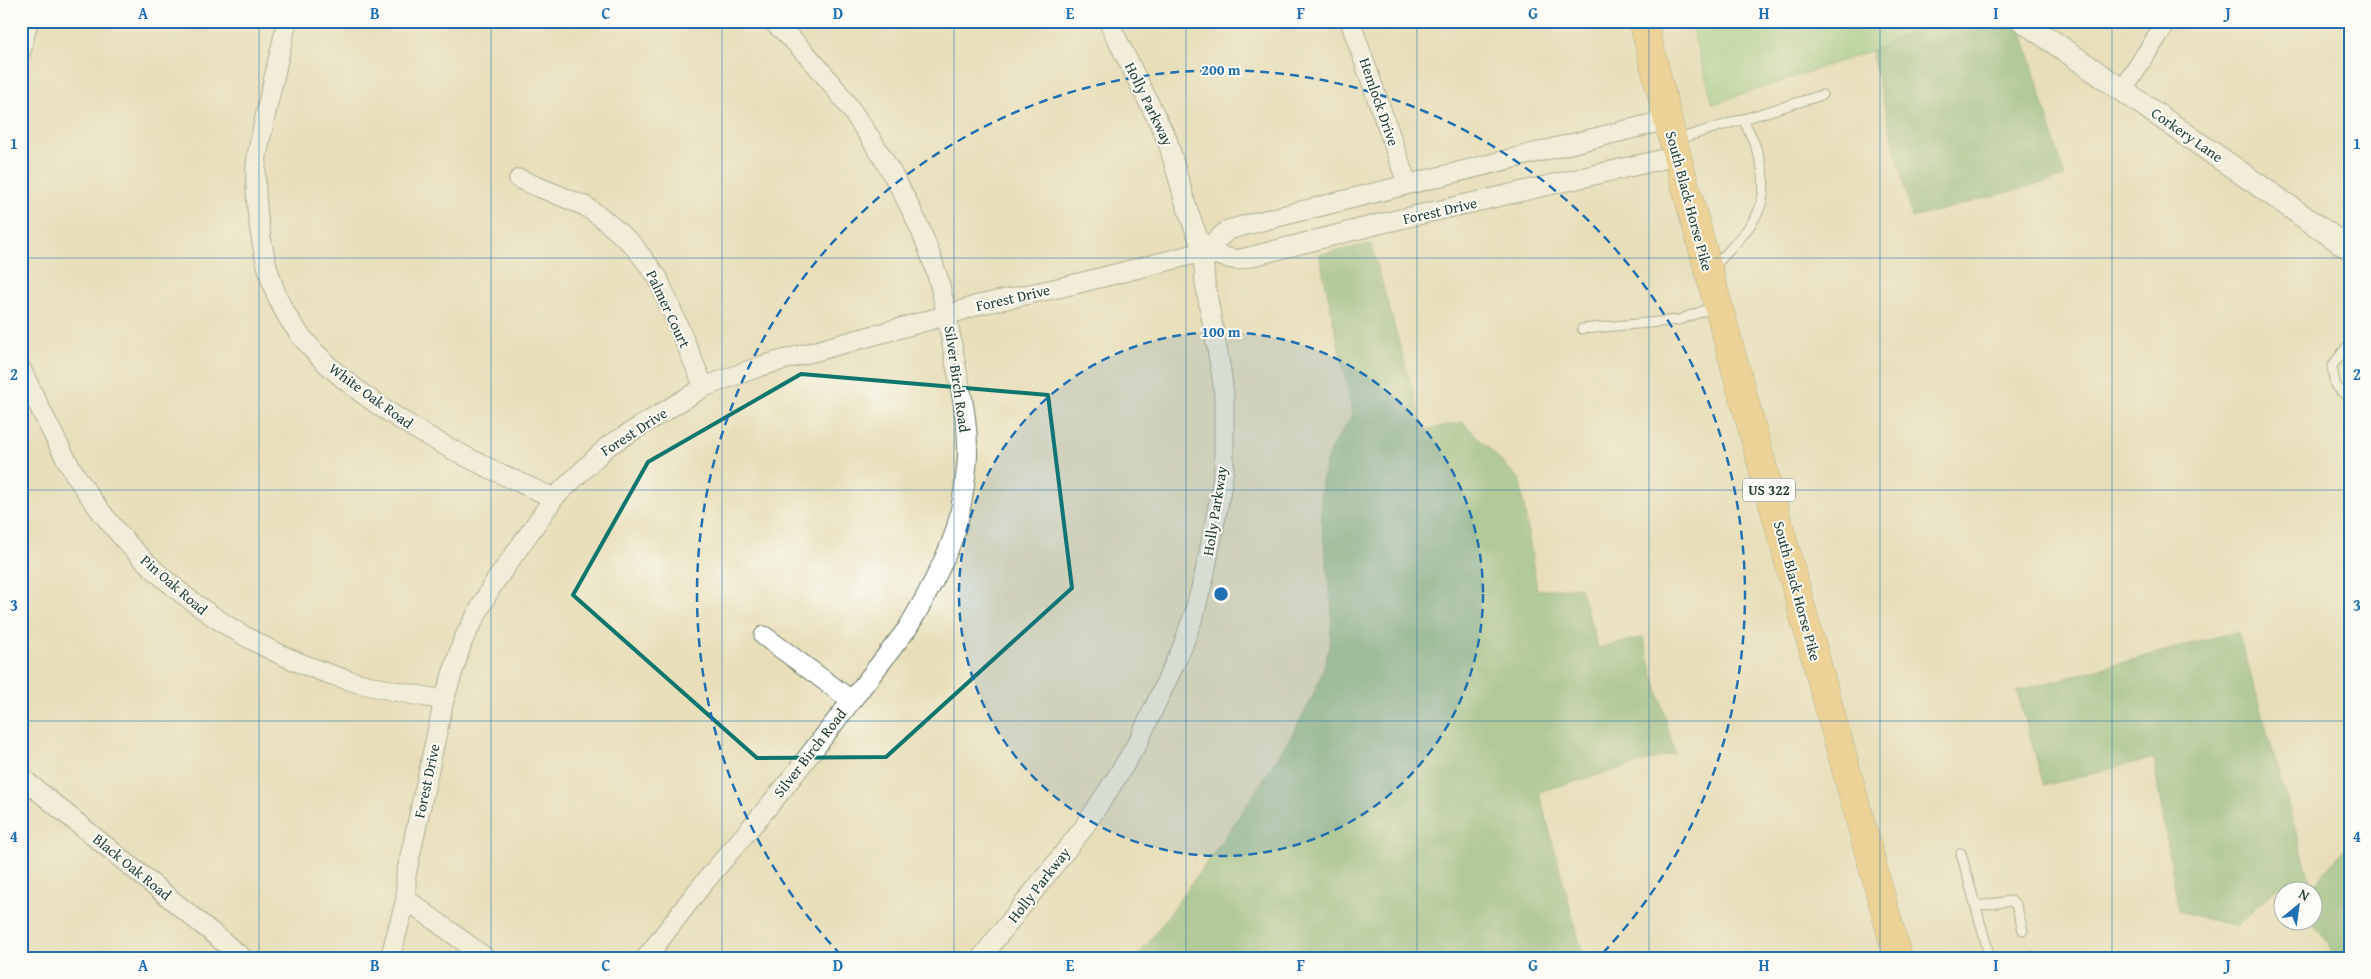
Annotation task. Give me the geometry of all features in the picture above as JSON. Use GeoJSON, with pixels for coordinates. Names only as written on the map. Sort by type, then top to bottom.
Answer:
{"type":"FeatureCollection","features":[{"type":"Feature","properties":{"kind":"highway","name":"South Black Horse Pike"},"geometry":{"type":"LineString","coordinates":[[1643,21],[1672,139],[1898,958]]}},
{"type":"Feature","properties":{"kind":"street"},"geometry":{"type":"LineString","coordinates":[[21,50],[28,21]]}},
{"type":"Feature","properties":{"kind":"street","name":"White Oak Road"},"geometry":{"type":"LineString","coordinates":[[287,21],[256,165],[260,227],[269,268],[282,306],[293,324],[319,357],[367,397],[419,430],[474,461],[554,498]]}},
{"type":"Feature","properties":{"kind":"street","name":"Silver Birch Road"},"geometry":{"type":"LineString","coordinates":[[646,958],[698,890],[783,789],[907,629],[920,608],[954,534],[967,464],[966,415],[948,315],[937,273],[917,225],[873,143],[812,60],[772,21]]}},
{"type":"Feature","properties":{"kind":"street","name":"Holly Parkway"},"geometry":{"type":"LineString","coordinates":[[981,958],[1058,862],[1117,777],[1165,687],[1194,614],[1204,576],[1224,468],[1221,371],[1204,283],[1203,252],[1186,205],[1168,139],[1108,21]]}},
{"type":"Feature","properties":{"kind":"street","name":"Hemlock Drive"},"geometry":{"type":"LineString","coordinates":[[1350,21],[1407,183]]}},
{"type":"Feature","properties":{"kind":"street","name":"Corkery Lane"},"geometry":{"type":"LineString","coordinates":[[2023,21],[2346,242]]}},
{"type":"Feature","properties":{"kind":"street"},"geometry":{"type":"LineString","coordinates":[[2123,90],[2168,21]]}},
{"type":"Feature","properties":{"kind":"street","name":"Forest Drive"},"geometry":{"type":"LineString","coordinates":[[1203,252],[1228,230],[1407,183],[1672,139]]}},
{"type":"Feature","properties":{"kind":"street","name":"Forest Drive"},"geometry":{"type":"LineString","coordinates":[[390,958],[406,899],[406,875],[444,700],[463,640],[475,615],[500,574],[554,498],[608,446],[704,387],[761,366],[948,315],[978,305],[1067,286],[1203,252],[1237,260],[1383,223],[1672,139]]}},
{"type":"Feature","properties":{"kind":"street","name":"Palmer Court"},"geometry":{"type":"LineString","coordinates":[[520,179],[585,206],[633,245],[658,278],[704,387]]}},
{"type":"Feature","properties":{"kind":"street","name":"Pin Oak Road"},"geometry":{"type":"LineString","coordinates":[[21,369],[66,459],[88,494],[136,552],[187,600],[221,623],[258,643],[334,675],[374,687],[444,700]]}},
{"type":"Feature","properties":{"kind":"street"},"geometry":{"type":"LineString","coordinates":[[764,636],[851,700]]}},
{"type":"Feature","properties":{"kind":"street","name":"Black Oak Road"},"geometry":{"type":"LineString","coordinates":[[21,777],[244,958]]}},
{"type":"Feature","properties":{"kind":"street"},"geometry":{"type":"LineString","coordinates":[[406,899],[486,958]]}},
{"type":"Feature","properties":{"kind":"lane"},"geometry":{"type":"LineString","coordinates":[[1672,139],[1822,95]]}},
{"type":"Feature","properties":{"kind":"lane"},"geometry":{"type":"LineString","coordinates":[[1709,272],[1754,221],[1763,197],[1761,162],[1755,142],[1743,119]]}},
{"type":"Feature","properties":{"kind":"lane"},"geometry":{"type":"LineString","coordinates":[[1582,329],[1678,320],[1718,306]]}},
{"type":"Feature","properties":{"kind":"lane"},"geometry":{"type":"LineString","coordinates":[[2350,342],[2332,366],[2335,385],[2344,394],[2350,393]]}},
{"type":"Feature","properties":{"kind":"lane"},"geometry":{"type":"LineString","coordinates":[[1961,853],[1990,958]]}},
{"type":"Feature","properties":{"kind":"lane"},"geometry":{"type":"LineString","coordinates":[[1976,906],[2011,901],[2016,905],[2023,930]]}},
{"type":"Feature","properties":{"kind":"highlighted area"},"geometry":{"type":"Polygon","coordinates":[[[801,374],[1048,395],[1072,588],[886,757],[757,758],[573,595],[648,462],[801,374]]]}},
{"type":"Feature","properties":{"kind":"green space"},"geometry":{"type":"Polygon","coordinates":[[[1690,21],[1937,21],[1871,51],[1713,104],[1690,21]]]}},
{"type":"Feature","properties":{"kind":"green space"},"geometry":{"type":"Polygon","coordinates":[[[1937,21],[2019,21],[2065,177],[1912,218],[1871,51],[1937,21]]]}},
{"type":"Feature","properties":{"kind":"green space"},"geometry":{"type":"Polygon","coordinates":[[[1371,244],[1424,430],[1463,422],[1520,480],[1537,590],[1580,587],[1598,648],[1643,637],[1675,753],[1539,792],[1584,958],[1137,958],[1205,865],[1254,793],[1298,724],[1315,692],[1321,675],[1330,640],[1332,617],[1322,525],[1322,479],[1330,450],[1353,414],[1319,254],[1371,244]]]}},
{"type":"Feature","properties":{"kind":"green space"},"geometry":{"type":"Polygon","coordinates":[[[2238,631],[2311,882],[2274,882],[2274,891],[2236,927],[2179,911],[2153,758],[2044,786],[2017,691],[2238,631]]]}},
{"type":"Feature","properties":{"kind":"green space"},"geometry":{"type":"Polygon","coordinates":[[[2350,842],[2350,958],[2333,958],[2328,942],[2320,932],[2324,932],[2324,882],[2316,882],[2350,842]]]}}]}
